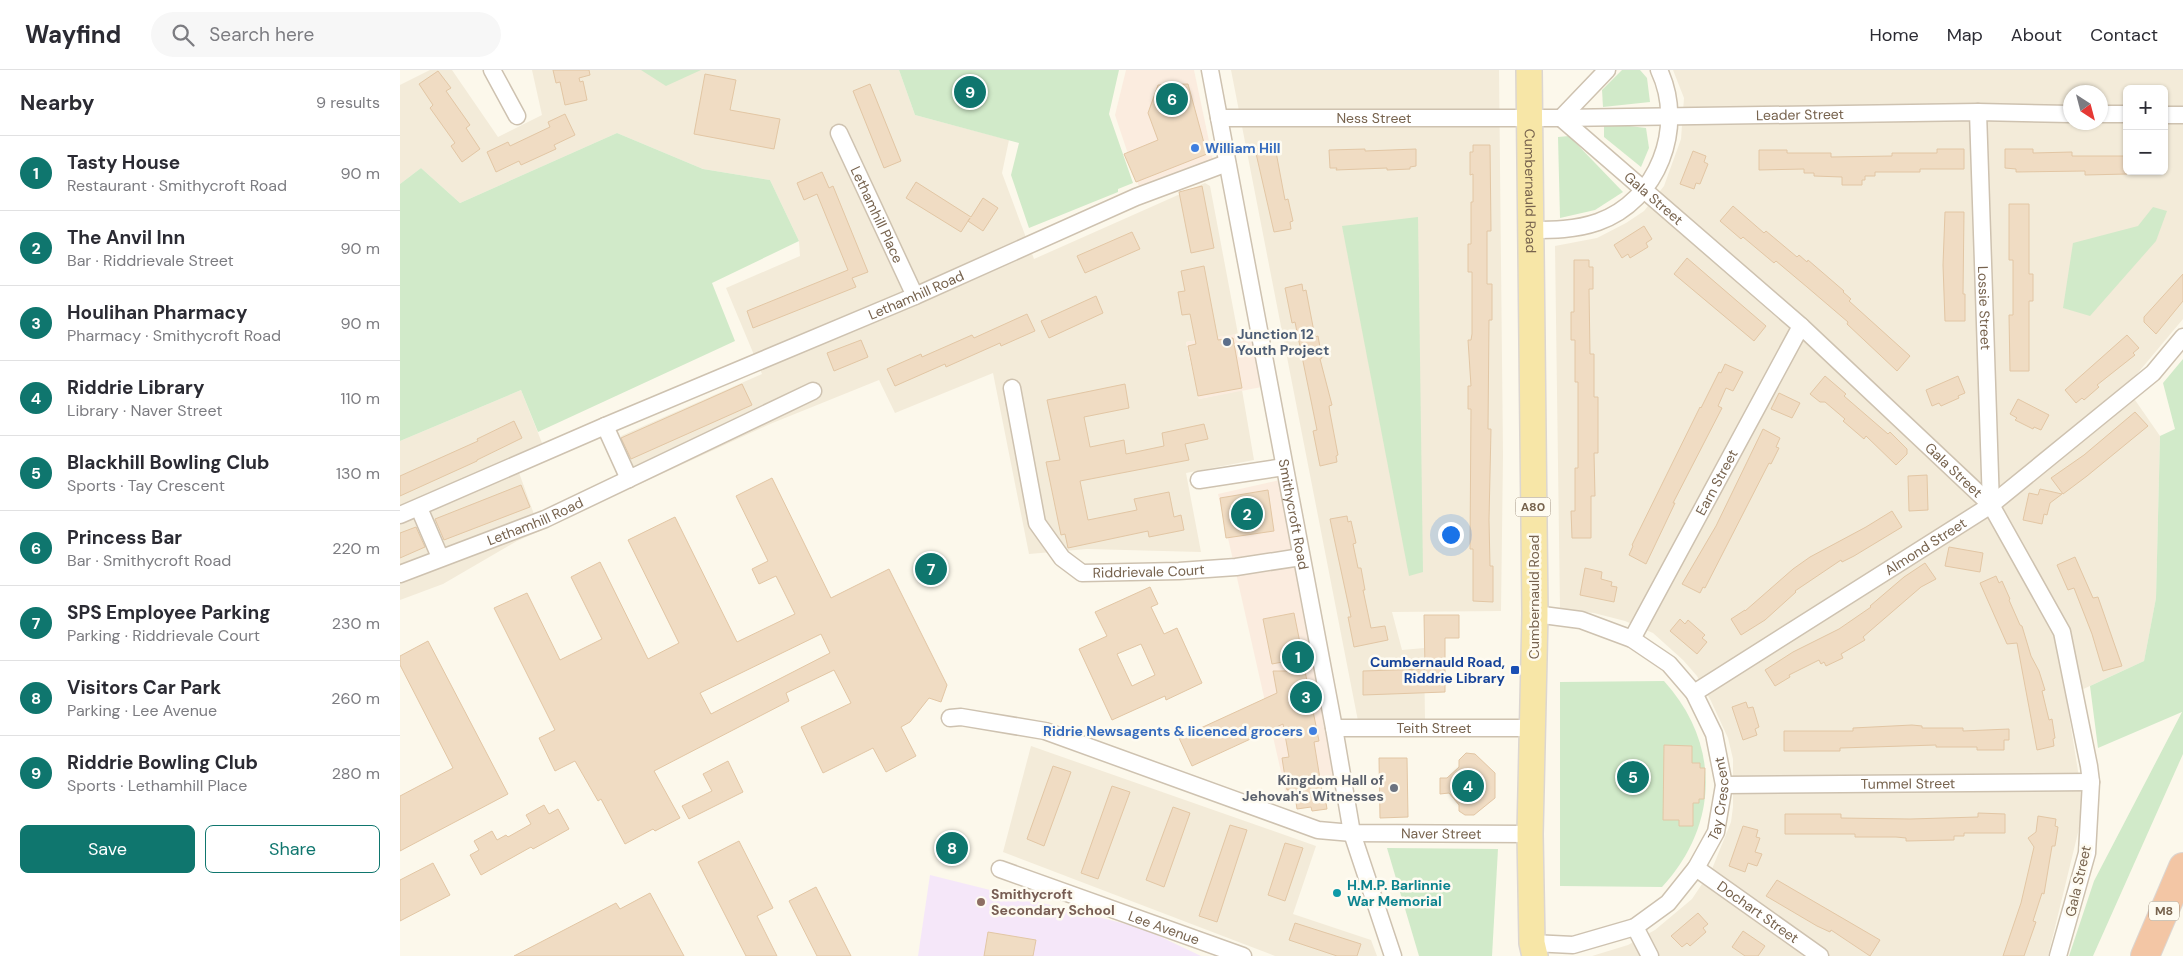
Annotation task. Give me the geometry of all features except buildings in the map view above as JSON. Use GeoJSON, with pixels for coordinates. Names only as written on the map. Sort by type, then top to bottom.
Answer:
{"type":"FeatureCollection","features":[{"type":"Feature","properties":{"kind":"highway","name":"M8"},"geometry":{"type":"LineString","coordinates":[[2145,956],[2183,867]]}},
{"type":"Feature","properties":{"kind":"main road","name":"Cumbernauld Road"},"geometry":{"type":"LineString","coordinates":[[1528,70],[1535,614],[1534,728],[1530,834],[1532,952]]}},
{"type":"Feature","properties":{"kind":"street"},"geometry":{"type":"LineString","coordinates":[[492,70],[517,116]]}},
{"type":"Feature","properties":{"kind":"street","name":"Smithycroft Road"},"geometry":{"type":"LineString","coordinates":[[1210,70],[1334,728],[1352,833],[1393,956]]}},
{"type":"Feature","properties":{"kind":"street"},"geometry":{"type":"LineString","coordinates":[[1562,118],[1607,70]]}},
{"type":"Feature","properties":{"kind":"street"},"geometry":{"type":"LineString","coordinates":[[1529,230],[1562,230],[1599,222],[1629,205],[1644,190],[1663,158],[1670,116],[1668,96],[1659,70]]}},
{"type":"Feature","properties":{"kind":"street","name":"Leader Street"},"geometry":{"type":"LineString","coordinates":[[1529,117],[1978,112],[2063,114]]}},
{"type":"Feature","properties":{"kind":"street","name":"Lossie Street"},"geometry":{"type":"LineString","coordinates":[[1978,112],[1990,505]]}},
{"type":"Feature","properties":{"kind":"street"},"geometry":{"type":"LineString","coordinates":[[2108,114],[2123,114]]}},
{"type":"Feature","properties":{"kind":"street"},"geometry":{"type":"LineString","coordinates":[[2168,115],[2183,115]]}},
{"type":"Feature","properties":{"kind":"street","name":"Ness Street"},"geometry":{"type":"LineString","coordinates":[[1219,118],[1529,117]]}},
{"type":"Feature","properties":{"kind":"street","name":"Gala Street"},"geometry":{"type":"LineString","coordinates":[[1562,118],[1801,326],[1990,505],[2062,632],[2091,782],[2087,853],[2058,956]]}},
{"type":"Feature","properties":{"kind":"street","name":"Lethamhill Place"},"geometry":{"type":"LineString","coordinates":[[839,133],[915,296]]}},
{"type":"Feature","properties":{"kind":"street","name":"Lethamhill Road"},"geometry":{"type":"LineString","coordinates":[[400,515],[605,426],[915,296],[1136,197],[1227,163]]}},
{"type":"Feature","properties":{"kind":"street","name":"Earn Street"},"geometry":{"type":"LineString","coordinates":[[1632,638],[1801,326]]}},
{"type":"Feature","properties":{"kind":"street","name":"Almond Street"},"geometry":{"type":"LineString","coordinates":[[1694,693],[1990,505],[2153,373],[2183,337]]}},
{"type":"Feature","properties":{"kind":"street","name":"Riddrievale Court"},"geometry":{"type":"LineString","coordinates":[[1012,388],[1037,523],[1062,558],[1082,572],[1179,571],[1236,567],[1301,558]]}},
{"type":"Feature","properties":{"kind":"street","name":"Lethamhill Road"},"geometry":{"type":"LineString","coordinates":[[400,574],[544,518],[813,391]]}},
{"type":"Feature","properties":{"kind":"street"},"geometry":{"type":"LineString","coordinates":[[605,426],[629,479]]}},
{"type":"Feature","properties":{"kind":"street"},"geometry":{"type":"LineString","coordinates":[[1199,480],[1284,467]]}},
{"type":"Feature","properties":{"kind":"street"},"geometry":{"type":"LineString","coordinates":[[419,508],[440,558]]}},
{"type":"Feature","properties":{"kind":"street","name":"Tay Crescent"},"geometry":{"type":"LineString","coordinates":[[1532,952],[1573,951],[1635,927],[1668,902],[1696,868],[1716,832],[1724,785],[1714,734],[1694,693],[1669,664],[1632,638],[1581,620],[1535,614]]}},
{"type":"Feature","properties":{"kind":"street","name":"Naver Street"},"geometry":{"type":"LineString","coordinates":[[950,718],[962,717],[1045,731],[1318,830],[1352,833],[1530,834]]}},
{"type":"Feature","properties":{"kind":"street","name":"Teith Street"},"geometry":{"type":"LineString","coordinates":[[1334,728],[1534,728]]}},
{"type":"Feature","properties":{"kind":"street","name":"Tummel Street"},"geometry":{"type":"LineString","coordinates":[[1724,785],[2091,782]]}},
{"type":"Feature","properties":{"kind":"street","name":"Dochart Street"},"geometry":{"type":"LineString","coordinates":[[1696,868],[1820,956]]}},
{"type":"Feature","properties":{"kind":"street","name":"Lee Avenue"},"geometry":{"type":"LineString","coordinates":[[1000,869],[1243,956]]}},
{"type":"Feature","properties":{"kind":"street"},"geometry":{"type":"LineString","coordinates":[[1635,927],[1650,956]]}},
{"type":"Feature","properties":{"kind":"shaded area"},"geometry":{"type":"Polygon","coordinates":[[[430,70],[452,70],[498,137],[542,115],[532,70],[899,70],[915,115],[1009,140],[1002,173],[1034,259],[1205,183],[1210,186],[1238,334],[1186,342],[1199,399],[1242,390],[1254,460],[1186,473],[1201,552],[1087,549],[1029,554],[993,373],[895,413],[879,380],[770,424],[640,484],[621,436],[762,374],[726,288],[800,256],[799,241],[770,180],[703,169],[617,133],[460,203],[421,168],[400,184],[400,85],[430,70]]]}},
{"type":"Feature","properties":{"kind":"shaded area"},"geometry":{"type":"Polygon","coordinates":[[[1126,70],[1194,70],[1213,160],[1140,190],[1115,115],[1126,70]]]}},
{"type":"Feature","properties":{"kind":"shaded area"},"geometry":{"type":"Polygon","coordinates":[[[1231,70],[1499,70],[1503,455],[1501,611],[1392,612],[1402,650],[1424,648],[1425,720],[1358,721],[1231,70]]]}},
{"type":"Feature","properties":{"kind":"shaded area"},"geometry":{"type":"Polygon","coordinates":[[[1673,70],[2183,70],[2183,319],[2126,387],[2160,436],[2156,598],[2144,661],[2066,697],[2084,808],[2048,956],[1592,956],[1628,945],[1655,930],[1692,899],[1712,869],[1731,822],[1733,807],[1733,759],[1728,738],[1697,676],[1683,660],[1653,633],[1625,621],[1594,613],[1560,609],[1555,246],[1597,238],[1644,211],[1664,186],[1681,139],[1684,98],[1673,70]]]}},
{"type":"Feature","properties":{"kind":"shaded area"},"geometry":{"type":"Polygon","coordinates":[[[1256,331],[1267,386],[1199,399],[1186,342],[1256,331]]]}},
{"type":"Feature","properties":{"kind":"shaded area"},"geometry":{"type":"Polygon","coordinates":[[[521,390],[542,443],[513,456],[540,531],[517,541],[443,584],[400,600],[400,441],[521,390]]]}},
{"type":"Feature","properties":{"kind":"shaded area"},"geometry":{"type":"Polygon","coordinates":[[[1289,478],[1347,780],[1286,794],[1218,494],[1289,478]]]}},
{"type":"Feature","properties":{"kind":"shaded area"},"geometry":{"type":"Polygon","coordinates":[[[1031,746],[1316,846],[1293,914],[1371,940],[1377,956],[1275,956],[1003,852],[1031,746]]]}},
{"type":"Feature","properties":{"kind":"shaded area","name":"Smithycroft Secondary School"},"geometry":{"type":"Polygon","coordinates":[[[930,875],[1142,928],[1201,956],[918,956],[930,875]]]}},
{"type":"Feature","properties":{"kind":"green space"},"geometry":{"type":"Polygon","coordinates":[[[641,70],[701,70],[666,86],[641,70]]]}},
{"type":"Feature","properties":{"kind":"green space"},"geometry":{"type":"Polygon","coordinates":[[[899,70],[1119,70],[1109,114],[1133,183],[1118,189],[1118,192],[1029,228],[1011,175],[1019,143],[915,115],[899,70]]]}},
{"type":"Feature","properties":{"kind":"green space"},"geometry":{"type":"Polygon","coordinates":[[[1622,70],[1640,70],[1647,78],[1650,102],[1603,107],[1602,90],[1622,70]]]}},
{"type":"Feature","properties":{"kind":"green space"},"geometry":{"type":"Polygon","coordinates":[[[1604,123],[1646,128],[1649,148],[1641,167],[1604,137],[1604,123]]]}},
{"type":"Feature","properties":{"kind":"green space"},"geometry":{"type":"Polygon","coordinates":[[[617,133],[703,169],[770,180],[799,241],[712,283],[735,341],[538,432],[521,390],[400,441],[400,184],[421,168],[460,203],[617,133]]]}},
{"type":"Feature","properties":{"kind":"green space"},"geometry":{"type":"Polygon","coordinates":[[[1569,136],[1623,192],[1595,210],[1560,218],[1558,137],[1569,136]]]}},
{"type":"Feature","properties":{"kind":"green space"},"geometry":{"type":"Polygon","coordinates":[[[2153,207],[2167,211],[2156,241],[2090,316],[2063,308],[2073,243],[2138,226],[2153,207]]]}},
{"type":"Feature","properties":{"kind":"green space"},"geometry":{"type":"Polygon","coordinates":[[[1418,217],[1423,572],[1409,576],[1342,226],[1418,217]]]}},
{"type":"Feature","properties":{"kind":"green space"},"geometry":{"type":"Polygon","coordinates":[[[2183,359],[2183,754],[2093,956],[2069,956],[2094,881],[2182,712],[2098,748],[2090,686],[2144,661],[2156,598],[2160,436],[2175,429],[2163,383],[2183,359]]]}},
{"type":"Feature","properties":{"kind":"green space"},"geometry":{"type":"Polygon","coordinates":[[[1664,681],[1683,705],[1696,731],[1703,758],[1706,784],[1703,811],[1694,838],[1681,863],[1662,887],[1560,886],[1560,682],[1664,681]]]}},
{"type":"Feature","properties":{"kind":"green space"},"geometry":{"type":"Polygon","coordinates":[[[1387,848],[1498,849],[1492,956],[1419,956],[1387,848]]]}},
{"type":"Feature","properties":{"kind":"place","name":"Riddrie Bowling Club"},"geometry":{"type":"Point","coordinates":[970,92]}},
{"type":"Feature","properties":{"kind":"place","name":"Princess Bar"},"geometry":{"type":"Point","coordinates":[1172,99]}},
{"type":"Feature","properties":{"kind":"place","name":"William Hill"},"geometry":{"type":"Point","coordinates":[1195,148]}},
{"type":"Feature","properties":{"kind":"place","name":"Junction 12 Youth Project"},"geometry":{"type":"Point","coordinates":[1227,342]}},
{"type":"Feature","properties":{"kind":"place","name":"The Anvil Inn"},"geometry":{"type":"Point","coordinates":[1247,514]}},
{"type":"Feature","properties":{"kind":"place","name":"SPS Employee Parking"},"geometry":{"type":"Point","coordinates":[931,569]}},
{"type":"Feature","properties":{"kind":"place","name":"Tasty House"},"geometry":{"type":"Point","coordinates":[1298,657]}},
{"type":"Feature","properties":{"kind":"place","name":"Cumbernauld Road, Riddrie Library"},"geometry":{"type":"Point","coordinates":[1515,670]}},
{"type":"Feature","properties":{"kind":"place","name":"Houlihan Pharmacy"},"geometry":{"type":"Point","coordinates":[1306,697]}},
{"type":"Feature","properties":{"kind":"place","name":"Ridrie Newsagents & licenced grocers"},"geometry":{"type":"Point","coordinates":[1313,731]}},
{"type":"Feature","properties":{"kind":"place","name":"Blackhill Bowling Club"},"geometry":{"type":"Point","coordinates":[1633,777]}},
{"type":"Feature","properties":{"kind":"place","name":"Riddrie Library"},"geometry":{"type":"Point","coordinates":[1468,786]}},
{"type":"Feature","properties":{"kind":"place","name":"Kingdom Hall of Jehovah's Witnesses"},"geometry":{"type":"Point","coordinates":[1394,788]}},
{"type":"Feature","properties":{"kind":"place","name":"Visitors Car Park"},"geometry":{"type":"Point","coordinates":[952,848]}},
{"type":"Feature","properties":{"kind":"place","name":"H.M.P. Barlinnie War Memorial"},"geometry":{"type":"Point","coordinates":[1337,893]}},
{"type":"Feature","properties":{"kind":"place","name":"Smithycroft Secondary School"},"geometry":{"type":"Point","coordinates":[981,902]}}]}
